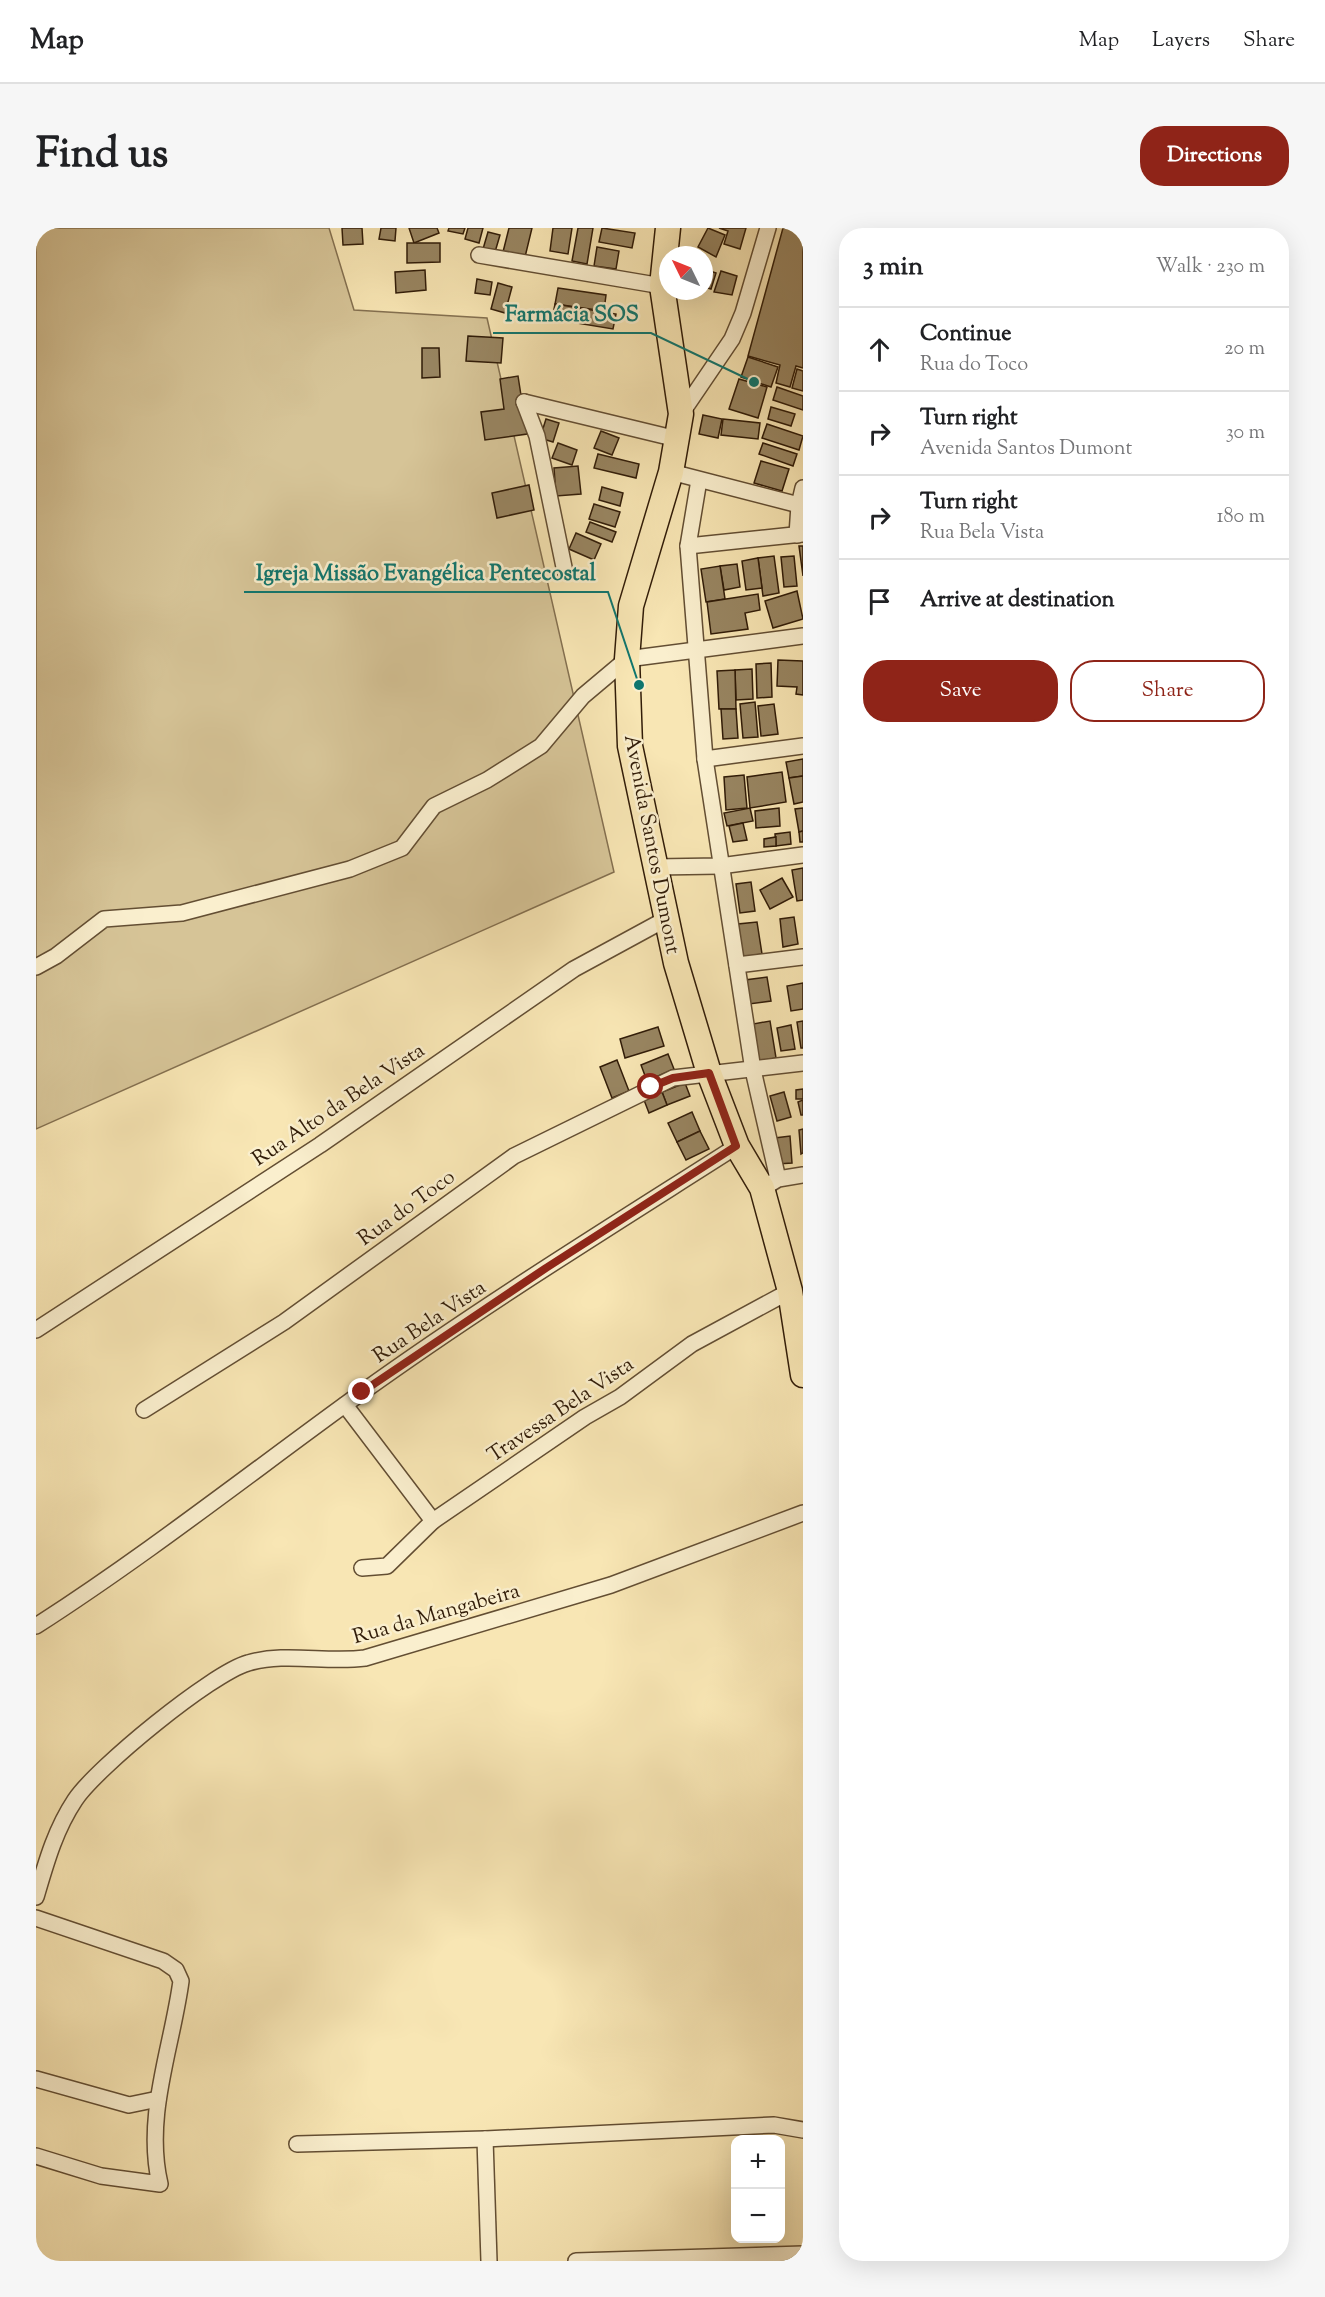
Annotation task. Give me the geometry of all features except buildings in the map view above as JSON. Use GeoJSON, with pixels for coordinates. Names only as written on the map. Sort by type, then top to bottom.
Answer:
{"type":"FeatureCollection","features":[{"type":"Feature","properties":{"kind":"main road","name":"Avenida Santos Dumont"},"geometry":{"type":"LineString","coordinates":[[666,246],[668,228]]}},
{"type":"Feature","properties":{"kind":"main road","name":"Avenida Santos Dumont"},"geometry":{"type":"LineString","coordinates":[[664,300],[681,414],[671,472],[631,606],[627,659],[630,746],[676,963],[709,1073],[736,1146],[770,1183],[800,1333],[803,1375]]}},
{"type":"Feature","properties":{"kind":"street"},"geometry":{"type":"LineString","coordinates":[[681,414],[732,339],[743,313],[768,228]]}},
{"type":"Feature","properties":{"kind":"street"},"geometry":{"type":"LineString","coordinates":[[479,255],[659,285]]}},
{"type":"Feature","properties":{"kind":"street"},"geometry":{"type":"LineString","coordinates":[[565,572],[537,436],[524,402],[677,439]]}},
{"type":"Feature","properties":{"kind":"street"},"geometry":{"type":"LineString","coordinates":[[671,472],[799,505]]}},
{"type":"Feature","properties":{"kind":"street"},"geometry":{"type":"LineString","coordinates":[[699,480],[688,546],[705,759],[720,866],[770,1183],[803,1176]]}},
{"type":"Feature","properties":{"kind":"street"},"geometry":{"type":"LineString","coordinates":[[688,546],[800,534],[799,505],[803,488]]}},
{"type":"Feature","properties":{"kind":"street"},"geometry":{"type":"LineString","coordinates":[[36,967],[56,956],[104,919],[182,913],[350,869],[402,848],[434,806],[487,780],[541,746],[583,696],[627,659],[803,636]]}},
{"type":"Feature","properties":{"kind":"street"},"geometry":{"type":"LineString","coordinates":[[705,759],[803,746]]}},
{"type":"Feature","properties":{"kind":"street"},"geometry":{"type":"LineString","coordinates":[[655,867],[720,866],[803,855]]}},
{"type":"Feature","properties":{"kind":"street","name":"Rua Alto da Bela Vista"},"geometry":{"type":"LineString","coordinates":[[36,1330],[320,1144],[574,969],[666,919]]}},
{"type":"Feature","properties":{"kind":"street"},"geometry":{"type":"LineString","coordinates":[[737,965],[803,957]]}},
{"type":"Feature","properties":{"kind":"street","name":"Rua do Toco"},"geometry":{"type":"LineString","coordinates":[[144,1410],[284,1322],[495,1167],[651,1087],[681,1076],[803,1063]]}},
{"type":"Feature","properties":{"kind":"street","name":"Rua Bela Vista"},"geometry":{"type":"LineString","coordinates":[[36,1626],[228,1493],[345,1405],[546,1268],[736,1146]]}},
{"type":"Feature","properties":{"kind":"street","name":"Travessa Bela Vista"},"geometry":{"type":"LineString","coordinates":[[362,1568],[387,1566],[433,1521],[585,1417],[620,1397],[692,1344],[790,1291]]}},
{"type":"Feature","properties":{"kind":"street"},"geometry":{"type":"LineString","coordinates":[[345,1405],[433,1521]]}},
{"type":"Feature","properties":{"kind":"street","name":"Rua da Mangabeira"},"geometry":{"type":"LineString","coordinates":[[36,1897],[51,1844],[89,1781],[164,1718],[230,1669],[249,1662],[278,1658],[338,1662],[365,1658],[611,1585],[803,1513]]}},
{"type":"Feature","properties":{"kind":"street"},"geometry":{"type":"LineString","coordinates":[[36,1918],[152,1956],[163,1961],[180,1975],[181,1981],[173,2033],[158,2099],[154,2150],[160,2184],[101,2176],[36,2156]]}},
{"type":"Feature","properties":{"kind":"street"},"geometry":{"type":"LineString","coordinates":[[36,2079],[129,2105],[158,2099]]}},
{"type":"Feature","properties":{"kind":"street"},"geometry":{"type":"LineString","coordinates":[[297,2144],[485,2139],[774,2125],[803,2130]]}},
{"type":"Feature","properties":{"kind":"street"},"geometry":{"type":"LineString","coordinates":[[485,2139],[489,2261]]}},
{"type":"Feature","properties":{"kind":"street"},"geometry":{"type":"LineString","coordinates":[[576,2261],[803,2253]]}},
{"type":"Feature","properties":{"kind":"shaded area"},"geometry":{"type":"Polygon","coordinates":[[[36,228],[329,228],[354,310],[487,318],[614,872],[36,1129],[36,228]]]}},
{"type":"Feature","properties":{"kind":"place","name":"Farmácia SOS"},"geometry":{"type":"Point","coordinates":[754,382]}},
{"type":"Feature","properties":{"kind":"place","name":"Igreja Missão Evangélica Pentecostal"},"geometry":{"type":"Point","coordinates":[639,685]}},
{"type":"Feature","properties":{"kind":"route"},"geometry":{"type":"LineString","coordinates":[[362,1392],[546,1268],[736,1146],[709,1073],[689,1074],[651,1087]]}}]}
